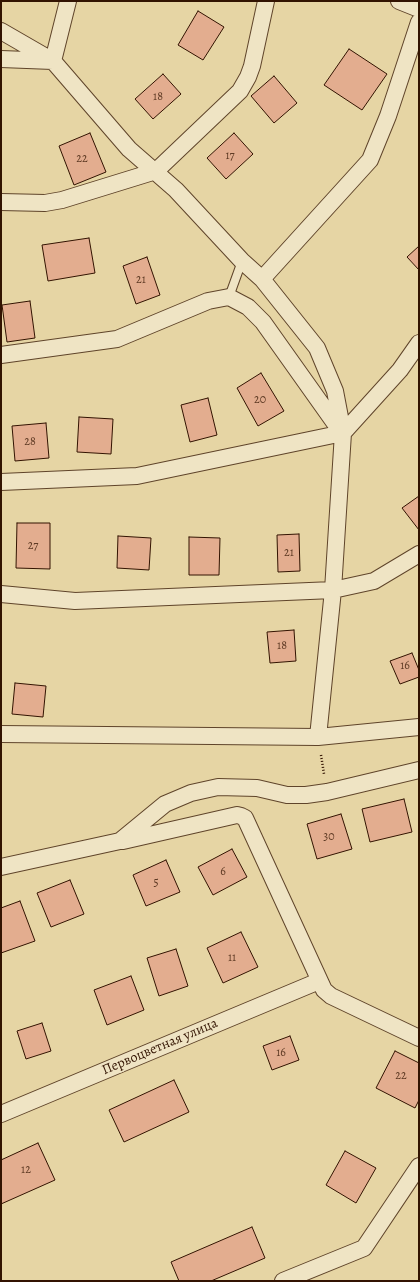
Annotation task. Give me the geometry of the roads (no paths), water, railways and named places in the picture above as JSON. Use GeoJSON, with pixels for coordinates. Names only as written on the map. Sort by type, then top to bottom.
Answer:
{"type":"FeatureCollection","features":[{"type":"Feature","properties":{"kind":"street"},"geometry":{"type":"LineString","coordinates":[[53,61],[68,1]]}},
{"type":"Feature","properties":{"kind":"street"},"geometry":{"type":"LineString","coordinates":[[1,202],[45,203],[62,200],[156,171],[240,91],[252,66],[266,1]]}},
{"type":"Feature","properties":{"kind":"street"},"geometry":{"type":"LineString","coordinates":[[399,1],[419,9]]}},
{"type":"Feature","properties":{"kind":"street"},"geometry":{"type":"LineString","coordinates":[[262,279],[370,160],[388,116],[419,22]]}},
{"type":"Feature","properties":{"kind":"street"},"geometry":{"type":"LineString","coordinates":[[1,31],[53,61],[129,149],[176,190],[242,261],[262,279],[317,348],[334,391],[343,433],[333,590],[318,737]]}},
{"type":"Feature","properties":{"kind":"street"},"geometry":{"type":"LineString","coordinates":[[1,59],[53,61]]}},
{"type":"Feature","properties":{"kind":"street"},"geometry":{"type":"LineString","coordinates":[[1,355],[117,340],[208,301],[229,297],[248,307],[263,322],[343,433]]}},
{"type":"Feature","properties":{"kind":"street"},"geometry":{"type":"LineString","coordinates":[[1,482],[137,476],[343,433],[400,370],[419,342]]}},
{"type":"Feature","properties":{"kind":"street"},"geometry":{"type":"LineString","coordinates":[[1,594],[75,601],[333,590],[374,581],[419,554]]}},
{"type":"Feature","properties":{"kind":"street"},"geometry":{"type":"LineString","coordinates":[[1,734],[318,737],[419,727]]}},
{"type":"Feature","properties":{"kind":"street"},"geometry":{"type":"LineString","coordinates":[[120,841],[165,804],[211,788],[257,788],[287,794],[306,794],[327,792],[419,770]]}},
{"type":"Feature","properties":{"kind":"street"},"geometry":{"type":"LineString","coordinates":[[1,867],[237,815],[241,816],[245,818],[324,990],[331,996],[419,1038]]}},
{"type":"Feature","properties":{"kind":"street","name":"Первоцветная улица"},"geometry":{"type":"LineString","coordinates":[[1,1114],[319,981]]}},
{"type":"Feature","properties":{"kind":"street"},"geometry":{"type":"LineString","coordinates":[[283,1281],[364,1248],[419,1166]]}},
{"type":"Feature","properties":{"kind":"lane"},"geometry":{"type":"LineString","coordinates":[[229,297],[242,261]]}}]}
